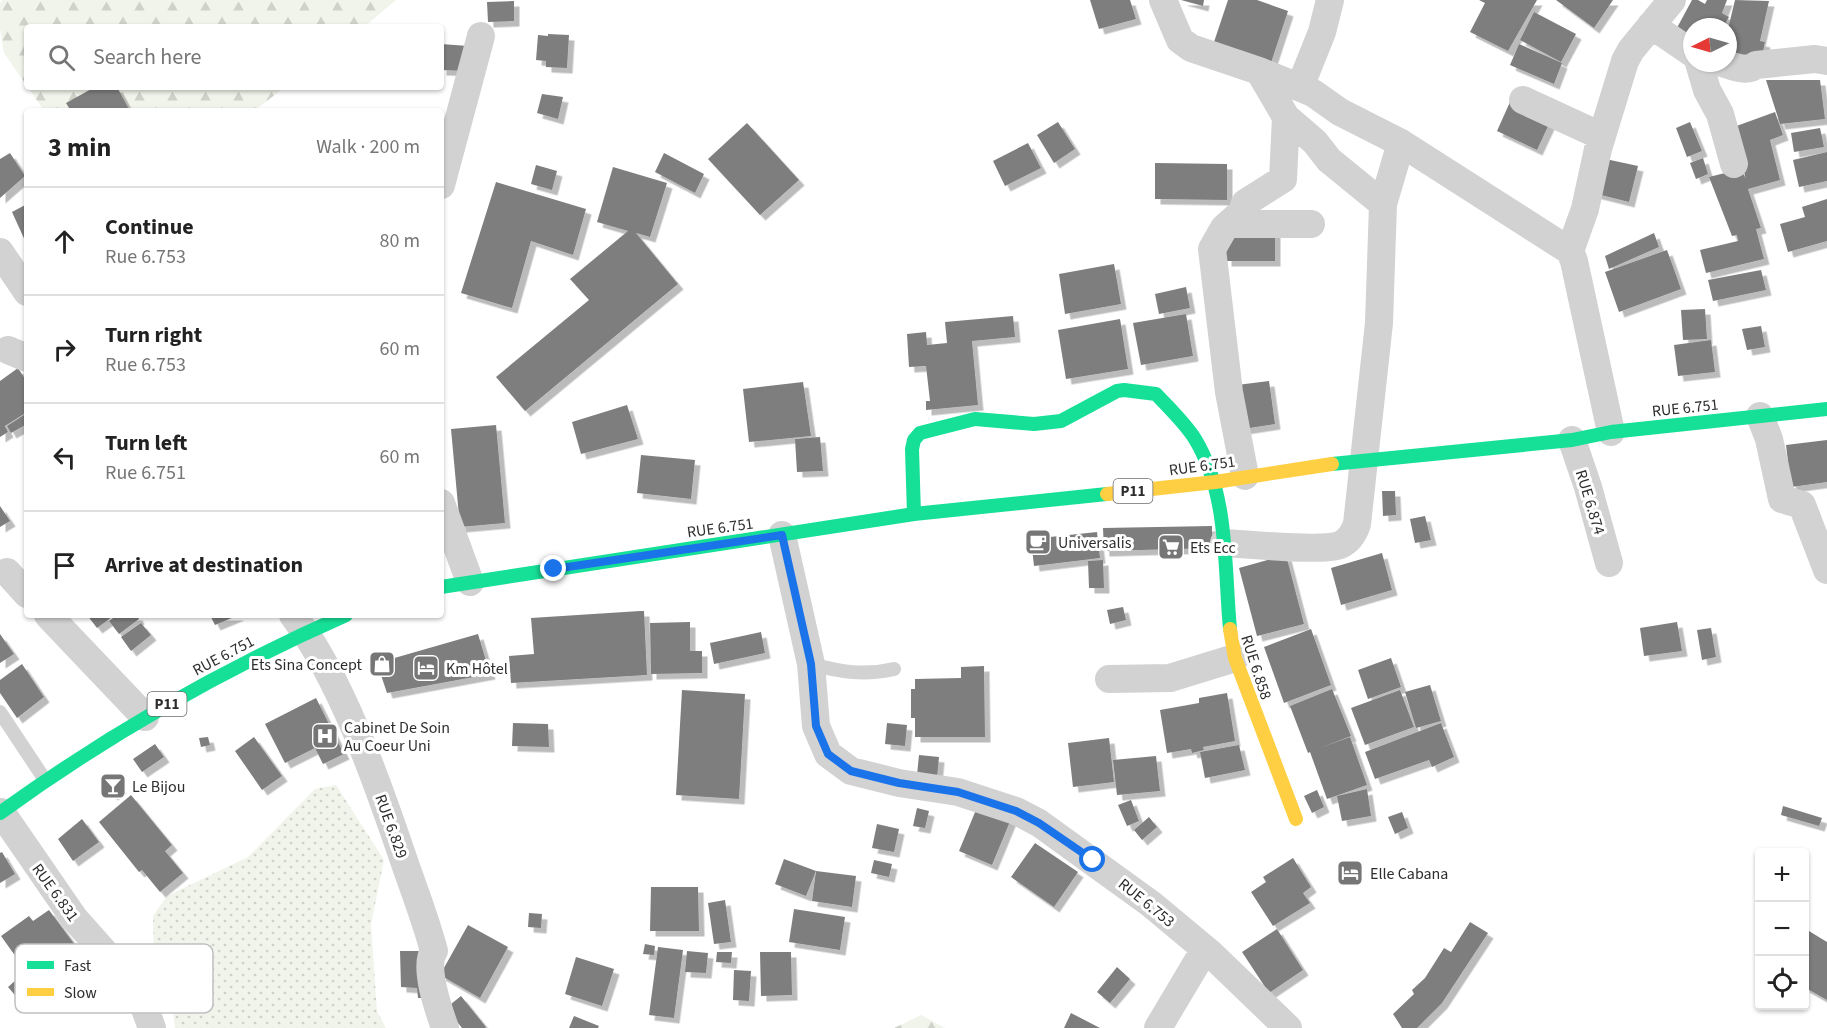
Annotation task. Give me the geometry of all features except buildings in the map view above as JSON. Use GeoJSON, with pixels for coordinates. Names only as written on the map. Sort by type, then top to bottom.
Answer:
{"type":"FeatureCollection","features":[{"type":"Feature","properties":{"kind":"main road","name":"RUE 6.858"},"geometry":{"type":"LineString","coordinates":[[914,514],[912,449],[920,433],[975,419],[1034,424],[1061,421],[1117,391],[1156,394],[1196,440],[1215,482],[1224,543],[1229,633],[1235,658],[1296,819]]}},
{"type":"Feature","properties":{"kind":"main road","name":"RUE 6.751"},"geometry":{"type":"LineString","coordinates":[[444,586],[914,514],[1215,482],[1364,460],[1572,440],[1611,432],[1827,409]]}},
{"type":"Feature","properties":{"kind":"main road","name":"RUE 6.751"},"geometry":{"type":"LineString","coordinates":[[1,813],[45,780],[145,717],[239,664],[300,623],[329,618]]}},
{"type":"Feature","properties":{"kind":"street"},"geometry":{"type":"LineString","coordinates":[[1163,0],[1180,40],[1191,48],[1300,87],[1340,112],[1401,143],[1570,251],[1611,432]]}},
{"type":"Feature","properties":{"kind":"street"},"geometry":{"type":"LineString","coordinates":[[1300,87],[1322,32],[1330,0]]}},
{"type":"Feature","properties":{"kind":"street"},"geometry":{"type":"LineString","coordinates":[[1570,251],[1585,209],[1601,135],[1625,61],[1631,50],[1672,0]]}},
{"type":"Feature","properties":{"kind":"street"},"geometry":{"type":"LineString","coordinates":[[1651,25],[1683,47]]}},
{"type":"Feature","properties":{"kind":"street"},"geometry":{"type":"LineString","coordinates":[[444,174],[481,36]]}},
{"type":"Feature","properties":{"kind":"street"},"geometry":{"type":"LineString","coordinates":[[1737,67],[1746,69],[1756,65],[1815,59],[1827,61]]}},
{"type":"Feature","properties":{"kind":"street"},"geometry":{"type":"LineString","coordinates":[[1259,71],[1286,117],[1315,142],[1329,160],[1383,204]]}},
{"type":"Feature","properties":{"kind":"street"},"geometry":{"type":"LineString","coordinates":[[1702,72],[1707,90],[1720,114],[1734,164]]}},
{"type":"Feature","properties":{"kind":"street"},"geometry":{"type":"LineString","coordinates":[[1523,100],[1601,135]]}},
{"type":"Feature","properties":{"kind":"street"},"geometry":{"type":"LineString","coordinates":[[1245,476],[1229,392],[1212,249],[1224,228],[1242,212],[1245,203],[1282,179],[1286,117]]}},
{"type":"Feature","properties":{"kind":"street"},"geometry":{"type":"LineString","coordinates":[[1224,543],[1319,547],[1340,545],[1353,535],[1357,524],[1379,323],[1383,204],[1401,143]]}},
{"type":"Feature","properties":{"kind":"street"},"geometry":{"type":"LineString","coordinates":[[1229,224],[1311,224]]}},
{"type":"Feature","properties":{"kind":"street"},"geometry":{"type":"LineString","coordinates":[[0,252],[24,288]]}},
{"type":"Feature","properties":{"kind":"street"},"geometry":{"type":"LineString","coordinates":[[1760,416],[1769,439],[1782,499],[1802,505],[1827,570]]}},
{"type":"Feature","properties":{"kind":"street","name":"RUE 6.874"},"geometry":{"type":"LineString","coordinates":[[1572,440],[1588,486],[1609,563]]}},
{"type":"Feature","properties":{"kind":"street"},"geometry":{"type":"LineString","coordinates":[[444,511],[470,582]]}},
{"type":"Feature","properties":{"kind":"street","name":"RUE 6.753"},"geometry":{"type":"LineString","coordinates":[[782,535],[811,664],[816,726],[828,754],[851,771],[899,783],[958,792],[1016,811],[1057,836],[1119,880],[1205,949],[1288,1028]]}},
{"type":"Feature","properties":{"kind":"street"},"geometry":{"type":"LineString","coordinates":[[7,572],[24,591]]}},
{"type":"Feature","properties":{"kind":"street"},"geometry":{"type":"LineString","coordinates":[[51,618],[145,717]]}},
{"type":"Feature","properties":{"kind":"street","name":"RUE 6.829"},"geometry":{"type":"LineString","coordinates":[[300,623],[322,660],[361,746],[417,896],[434,951],[430,957],[430,973],[445,1028]]}},
{"type":"Feature","properties":{"kind":"street"},"geometry":{"type":"LineString","coordinates":[[1110,679],[1170,678],[1235,658]]}},
{"type":"Feature","properties":{"kind":"street","name":"RUE 6.831"},"geometry":{"type":"LineString","coordinates":[[1,813],[74,918],[97,944]]}},
{"type":"Feature","properties":{"kind":"street"},"geometry":{"type":"LineString","coordinates":[[1158,1028],[1205,949]]}},
{"type":"Feature","properties":{"kind":"street","name":"RUE 6.831"},"geometry":{"type":"LineString","coordinates":[[146,1013],[152,1028]]}},
{"type":"Feature","properties":{"kind":"lane"},"geometry":{"type":"LineString","coordinates":[[811,664],[855,673],[874,673],[894,669]]}},
{"type":"Feature","properties":{"kind":"lane"},"geometry":{"type":"LineString","coordinates":[[0,712],[45,780]]}},
{"type":"Feature","properties":{"kind":"green space"},"geometry":{"type":"Polygon","coordinates":[[[2,0],[396,0],[368,24],[24,24],[24,82],[4,53],[0,29],[2,0]]]}},
{"type":"Feature","properties":{"kind":"green space"},"geometry":{"type":"Polygon","coordinates":[[[30,90],[281,90],[258,108],[42,108],[30,90]]]}},
{"type":"Feature","properties":{"kind":"green space"},"geometry":{"type":"Polygon","coordinates":[[[336,785],[384,860],[371,924],[377,1011],[386,1028],[175,1028],[173,1013],[213,1013],[213,944],[154,944],[153,916],[167,896],[248,857],[315,789],[336,785]]]}},
{"type":"Feature","properties":{"kind":"green space"},"geometry":{"type":"Polygon","coordinates":[[[921,1015],[945,1028],[894,1028],[921,1015]]]}},
{"type":"Feature","properties":{"kind":"traffic: fast"},"geometry":{"type":"LineString","coordinates":[[914,514],[912,449],[914,440],[920,433],[975,419],[1034,424],[1061,421],[1117,391],[1156,394],[1182,421],[1195,439],[1214,483],[1223,531],[1230,629]]}},
{"type":"Feature","properties":{"kind":"traffic: fast"},"geometry":{"type":"LineString","coordinates":[[1332,464],[1572,440],[1611,432],[1827,409]]}},
{"type":"Feature","properties":{"kind":"traffic: fast"},"geometry":{"type":"LineString","coordinates":[[444,587],[914,514],[1107,494]]}},
{"type":"Feature","properties":{"kind":"traffic: fast"},"geometry":{"type":"LineString","coordinates":[[0,813],[83,756],[168,705],[255,658],[339,618]]}},
{"type":"Feature","properties":{"kind":"traffic: slow"},"geometry":{"type":"LineString","coordinates":[[1107,494],[1215,482],[1332,464]]}},
{"type":"Feature","properties":{"kind":"traffic: slow"},"geometry":{"type":"LineString","coordinates":[[1230,629],[1235,658],[1296,819]]}},
{"type":"Feature","properties":{"kind":"place","name":"Universalis"},"geometry":{"type":"Point","coordinates":[1038,542]}},
{"type":"Feature","properties":{"kind":"place","name":"Ets Ecc"},"geometry":{"type":"Point","coordinates":[1171,547]}},
{"type":"Feature","properties":{"kind":"place","name":"Ets Sina Concept"},"geometry":{"type":"Point","coordinates":[382,664]}},
{"type":"Feature","properties":{"kind":"place","name":"Km Hôtel"},"geometry":{"type":"Point","coordinates":[426,668]}},
{"type":"Feature","properties":{"kind":"place","name":"Cabinet De Soin Au Coeur Uni"},"geometry":{"type":"Point","coordinates":[325,736]}},
{"type":"Feature","properties":{"kind":"place","name":"Le Bijou"},"geometry":{"type":"Point","coordinates":[113,786]}},
{"type":"Feature","properties":{"kind":"place","name":"Elle Cabana"},"geometry":{"type":"Point","coordinates":[1350,873]}},
{"type":"Feature","properties":{"kind":"route"},"geometry":{"type":"LineString","coordinates":[[554,569],[782,535],[811,664],[816,726],[828,754],[851,771],[899,783],[958,792],[1016,811],[1039,823],[1093,860]]}}]}
